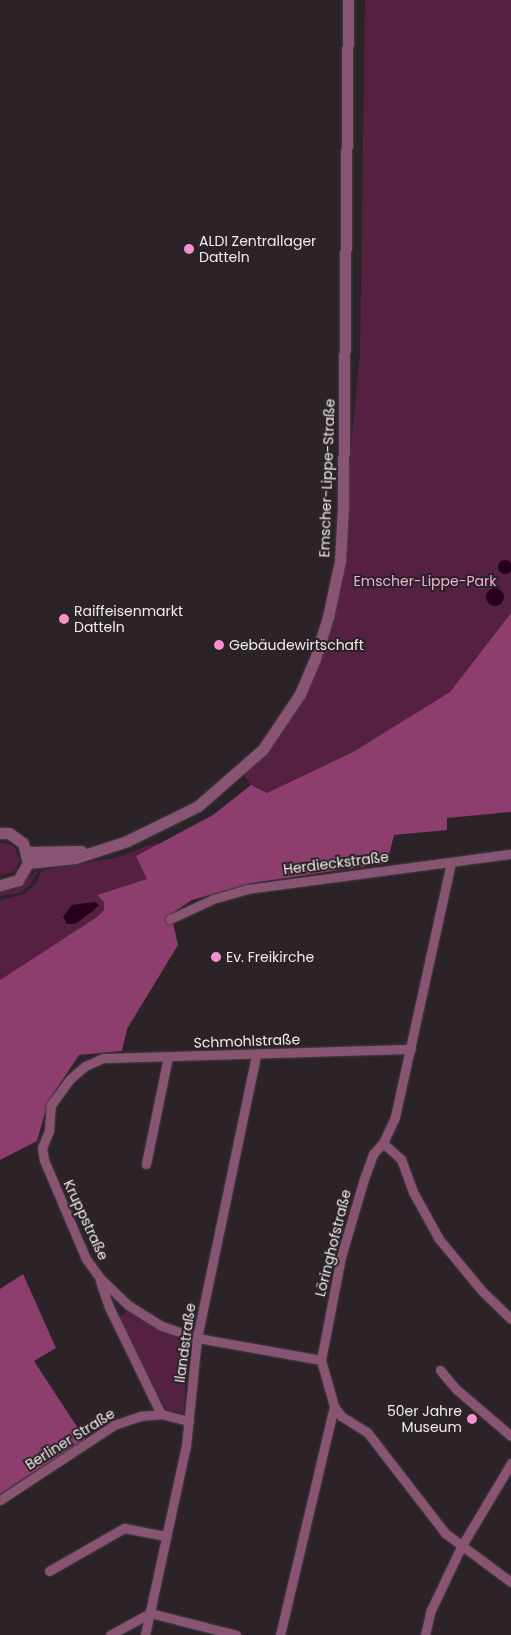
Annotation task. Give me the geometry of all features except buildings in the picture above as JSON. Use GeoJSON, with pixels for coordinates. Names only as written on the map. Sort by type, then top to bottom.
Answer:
{"type":"FeatureCollection","features":[{"type":"Feature","properties":{"kind":"street","name":"Emscher-Lippe-Straße"},"geometry":{"type":"LineString","coordinates":[[28,857],[75,858],[149,833],[198,806],[263,749],[300,694],[328,617],[340,561],[344,508],[348,0]]}},
{"type":"Feature","properties":{"kind":"street"},"geometry":{"type":"LineString","coordinates":[[0,833],[17,837],[28,857],[18,880],[0,885]]}},
{"type":"Feature","properties":{"kind":"street","name":"Herdieckstraße"},"geometry":{"type":"LineString","coordinates":[[170,919],[212,899],[247,889],[511,854]]}},
{"type":"Feature","properties":{"kind":"street","name":"Löringhofstraße"},"geometry":{"type":"LineString","coordinates":[[334,1406],[320,1360],[341,1257],[373,1154],[383,1143],[395,1116],[450,862]]}},
{"type":"Feature","properties":{"kind":"street","name":"Schmohlstraße"},"geometry":{"type":"LineString","coordinates":[[85,1066],[103,1058],[411,1049]]}},
{"type":"Feature","properties":{"kind":"street","name":"Ilandstraße"},"geometry":{"type":"LineString","coordinates":[[145,1635],[189,1420],[197,1338],[256,1055]]}},
{"type":"Feature","properties":{"kind":"street"},"geometry":{"type":"LineString","coordinates":[[146,1164],[168,1057]]}},
{"type":"Feature","properties":{"kind":"street","name":"Kruppstraße"},"geometry":{"type":"LineString","coordinates":[[85,1066],[55,1098],[42,1148],[44,1160],[86,1259],[100,1278],[128,1305],[160,1325],[197,1338],[320,1360]]}},
{"type":"Feature","properties":{"kind":"street"},"geometry":{"type":"LineString","coordinates":[[383,1143],[401,1159],[413,1192],[439,1239],[482,1291],[511,1320]]}},
{"type":"Feature","properties":{"kind":"street"},"geometry":{"type":"LineString","coordinates":[[100,1278],[109,1307],[161,1414]]}},
{"type":"Feature","properties":{"kind":"street"},"geometry":{"type":"LineString","coordinates":[[440,1370],[456,1388],[511,1436]]}},
{"type":"Feature","properties":{"kind":"street"},"geometry":{"type":"LineString","coordinates":[[334,1406],[341,1416],[367,1432],[445,1532],[460,1547],[511,1582]]}},
{"type":"Feature","properties":{"kind":"street"},"geometry":{"type":"LineString","coordinates":[[280,1635],[334,1406]]}},
{"type":"Feature","properties":{"kind":"street","name":"Berliner Straße"},"geometry":{"type":"LineString","coordinates":[[0,1500],[114,1425],[140,1416],[161,1414],[189,1420]]}},
{"type":"Feature","properties":{"kind":"street"},"geometry":{"type":"LineString","coordinates":[[425,1635],[431,1610],[460,1547],[511,1463]]}},
{"type":"Feature","properties":{"kind":"street"},"geometry":{"type":"LineString","coordinates":[[49,1571],[124,1528],[166,1536]]}},
{"type":"Feature","properties":{"kind":"street"},"geometry":{"type":"LineString","coordinates":[[110,1635],[150,1613],[236,1635]]}},
{"type":"Feature","properties":{"kind":"green space","name":"Emscher-Lippe-Park"},"geometry":{"type":"Polygon","coordinates":[[[365,0],[511,0],[511,613],[450,692],[353,752],[267,793],[251,785],[241,772],[263,750],[317,658],[345,508],[360,354],[365,0]]]}},
{"type":"Feature","properties":{"kind":"green space"},"geometry":{"type":"Polygon","coordinates":[[[158,842],[159,846],[136,856],[148,879],[97,895],[104,902],[104,910],[97,917],[0,980],[0,900],[24,894],[35,885],[42,870],[116,858],[158,842]]]}},
{"type":"Feature","properties":{"kind":"green space"},"geometry":{"type":"Polygon","coordinates":[[[0,843],[14,846],[20,861],[15,871],[0,876],[0,843]]]}},
{"type":"Feature","properties":{"kind":"green space"},"geometry":{"type":"Polygon","coordinates":[[[39,869],[30,885],[19,893],[0,896],[0,890],[17,887],[39,869]]]}},
{"type":"Feature","properties":{"kind":"green space"},"geometry":{"type":"Polygon","coordinates":[[[128,1311],[187,1343],[184,1413],[167,1411],[119,1317],[128,1311]]]}},
{"type":"Feature","properties":{"kind":"shaded area"},"geometry":{"type":"Polygon","coordinates":[[[502,560],[508,560],[512,567],[508,574],[502,574],[498,570],[498,564],[502,560]]]}},
{"type":"Feature","properties":{"kind":"shaded area"},"geometry":{"type":"Polygon","coordinates":[[[495,588],[501,591],[504,597],[501,603],[495,606],[489,603],[486,597],[489,591],[495,588]]]}},
{"type":"Feature","properties":{"kind":"shaded area"},"geometry":{"type":"Polygon","coordinates":[[[511,613],[511,812],[447,818],[447,830],[394,835],[387,863],[252,883],[192,900],[171,914],[178,945],[127,1029],[122,1051],[79,1055],[48,1102],[37,1141],[0,1160],[0,980],[97,917],[104,910],[104,902],[97,895],[147,879],[136,856],[213,815],[251,785],[267,793],[353,752],[450,692],[511,613]]]}},
{"type":"Feature","properties":{"kind":"shaded area"},"geometry":{"type":"Polygon","coordinates":[[[95,902],[99,905],[94,910],[75,924],[67,924],[63,917],[72,905],[95,902]]]}},
{"type":"Feature","properties":{"kind":"shaded area"},"geometry":{"type":"Polygon","coordinates":[[[23,1274],[56,1348],[34,1361],[85,1439],[0,1494],[0,1289],[23,1274]]]}},
{"type":"Feature","properties":{"kind":"place","name":"ALDI Zentrallager Datteln"},"geometry":{"type":"Point","coordinates":[189,249]}},
{"type":"Feature","properties":{"kind":"place","name":"Raiffeisenmarkt Datteln"},"geometry":{"type":"Point","coordinates":[64,619]}},
{"type":"Feature","properties":{"kind":"place","name":"Gebäudewirtschaft"},"geometry":{"type":"Point","coordinates":[219,645]}},
{"type":"Feature","properties":{"kind":"place","name":"Ev. Freikirche"},"geometry":{"type":"Point","coordinates":[216,957]}},
{"type":"Feature","properties":{"kind":"place","name":"50er Jahre Museum"},"geometry":{"type":"Point","coordinates":[472,1419]}}]}
